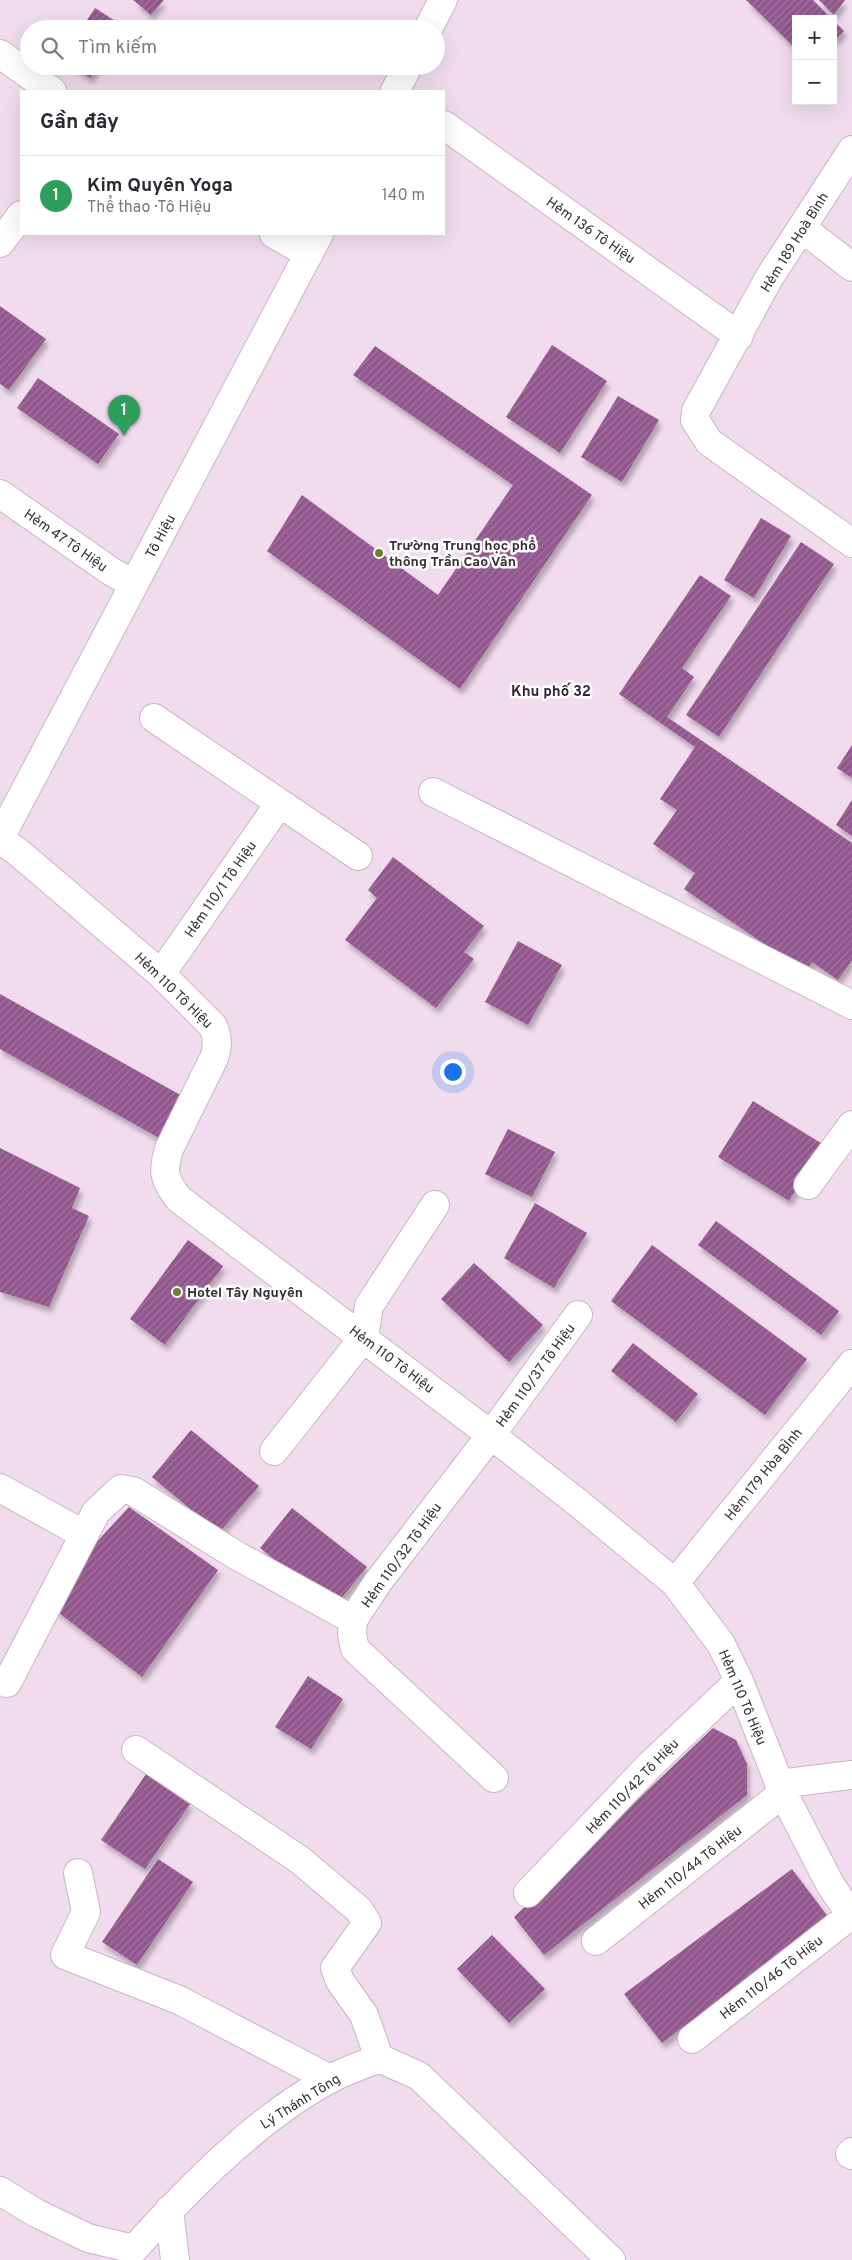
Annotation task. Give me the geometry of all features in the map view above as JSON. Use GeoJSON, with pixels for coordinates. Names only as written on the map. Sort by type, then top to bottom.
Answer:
{"type":"FeatureCollection","features":[{"type":"Feature","properties":{"kind":"street"},"geometry":{"type":"LineString","coordinates":[[433,20],[443,0]]}},
{"type":"Feature","properties":{"kind":"street"},"geometry":{"type":"LineString","coordinates":[[0,54],[20,68]]}},
{"type":"Feature","properties":{"kind":"street"},"geometry":{"type":"LineString","coordinates":[[30,75],[51,90]]}},
{"type":"Feature","properties":{"kind":"street"},"geometry":{"type":"LineString","coordinates":[[396,90],[403,75]]}},
{"type":"Feature","properties":{"kind":"street","name":"Hẻm 136 Tô Hiệu"},"geometry":{"type":"LineString","coordinates":[[445,126],[739,336]]}},
{"type":"Feature","properties":{"kind":"street","name":"Hẻm 189 Hoà Bình"},"geometry":{"type":"LineString","coordinates":[[852,150],[770,278],[696,411],[695,420],[709,442],[852,543]]}},
{"type":"Feature","properties":{"kind":"street"},"geometry":{"type":"LineString","coordinates":[[0,243],[20,216]]}},
{"type":"Feature","properties":{"kind":"street"},"geometry":{"type":"LineString","coordinates":[[802,228],[852,267]]}},
{"type":"Feature","properties":{"kind":"street"},"geometry":{"type":"LineString","coordinates":[[278,235],[314,244]]}},
{"type":"Feature","properties":{"kind":"street","name":"Tô Hiệu"},"geometry":{"type":"LineString","coordinates":[[0,838],[314,244]]}},
{"type":"Feature","properties":{"kind":"street","name":"Hẻm 47 Tô Hiệu"},"geometry":{"type":"LineString","coordinates":[[0,494],[112,572],[134,584]]}},
{"type":"Feature","properties":{"kind":"street"},"geometry":{"type":"LineString","coordinates":[[154,718],[358,856]]}},
{"type":"Feature","properties":{"kind":"street"},"geometry":{"type":"LineString","coordinates":[[433,792],[852,1005]]}},
{"type":"Feature","properties":{"kind":"street","name":"Hẻm 110/1 Tô Hiệu"},"geometry":{"type":"LineString","coordinates":[[161,974],[279,804]]}},
{"type":"Feature","properties":{"kind":"street","name":"Hẻm 110 Tô Hiệu"},"geometry":{"type":"LineString","coordinates":[[0,838],[161,974],[205,1017],[213,1026],[218,1036],[218,1047],[214,1058],[169,1149],[164,1163],[164,1175],[178,1199],[364,1337],[491,1435],[577,1502],[675,1583],[721,1644],[739,1681],[781,1789],[830,1884],[851,1916]]}},
{"type":"Feature","properties":{"kind":"street"},"geometry":{"type":"LineString","coordinates":[[808,1185],[852,1125]]}},
{"type":"Feature","properties":{"kind":"street"},"geometry":{"type":"LineString","coordinates":[[274,1451],[364,1337],[369,1306],[434,1205]]}},
{"type":"Feature","properties":{"kind":"street","name":"Hẻm 110/37 Tô Hiệu"},"geometry":{"type":"LineString","coordinates":[[491,1435],[578,1316]]}},
{"type":"Feature","properties":{"kind":"street","name":"Hẻm 179 Hòa BÌnh"},"geometry":{"type":"LineString","coordinates":[[675,1583],[852,1364]]}},
{"type":"Feature","properties":{"kind":"street","name":"Hẻm 110/32 Tô Hiệu"},"geometry":{"type":"LineString","coordinates":[[491,1435],[378,1582],[353,1620],[352,1634],[355,1649],[494,1778]]}},
{"type":"Feature","properties":{"kind":"street"},"geometry":{"type":"LineString","coordinates":[[0,1488],[83,1534]]}},
{"type":"Feature","properties":{"kind":"street"},"geometry":{"type":"LineString","coordinates":[[7,1683],[66,1572],[83,1534],[96,1512],[121,1489],[133,1491],[234,1554],[353,1620]]}},
{"type":"Feature","properties":{"kind":"street","name":"Hẻm 110/42 Tô Hiệu"},"geometry":{"type":"LineString","coordinates":[[528,1893],[649,1766],[739,1681]]}},
{"type":"Feature","properties":{"kind":"street"},"geometry":{"type":"LineString","coordinates":[[136,1750],[300,1860],[359,1910],[367,1923],[336,1968],[340,1981],[364,2015],[379,2058],[419,2076],[611,2260]]}},
{"type":"Feature","properties":{"kind":"street"},"geometry":{"type":"LineString","coordinates":[[781,1789],[852,1775]]}},
{"type":"Feature","properties":{"kind":"street","name":"Hẻm 110/44 Tô Hiệu"},"geometry":{"type":"LineString","coordinates":[[596,1941],[781,1789]]}},
{"type":"Feature","properties":{"kind":"street"},"geometry":{"type":"LineString","coordinates":[[78,1873],[86,1912],[65,1955],[179,2000],[330,2079]]}},
{"type":"Feature","properties":{"kind":"street","name":"Hẻm 110/46 Tô Hiệu"},"geometry":{"type":"LineString","coordinates":[[692,2039],[851,1916]]}},
{"type":"Feature","properties":{"kind":"street","name":"Lý Thánh Tông"},"geometry":{"type":"LineString","coordinates":[[0,2191],[36,2213],[88,2238],[130,2255],[169,2210],[262,2124],[330,2079],[379,2058]]}},
{"type":"Feature","properties":{"kind":"street"},"geometry":{"type":"LineString","coordinates":[[169,2210],[175,2260]]}},
{"type":"Feature","properties":{"kind":"building"},"geometry":{"type":"Polygon","coordinates":[[[133,0],[164,0],[151,15],[133,0]]]}},
{"type":"Feature","properties":{"kind":"building"},"geometry":{"type":"Polygon","coordinates":[[[746,0],[813,0],[828,15],[792,15],[792,45],[746,0]]]}},
{"type":"Feature","properties":{"kind":"building"},"geometry":{"type":"Polygon","coordinates":[[[819,0],[845,0],[834,15],[819,0]]]}},
{"type":"Feature","properties":{"kind":"building"},"geometry":{"type":"Polygon","coordinates":[[[95,8],[114,20],[87,20],[95,8]]]}},
{"type":"Feature","properties":{"kind":"building"},"geometry":{"type":"Polygon","coordinates":[[[837,24],[844,31],[837,38],[837,24]]]}},
{"type":"Feature","properties":{"kind":"building"},"geometry":{"type":"Polygon","coordinates":[[[0,306],[46,339],[9,390],[0,384],[0,306]]]}},
{"type":"Feature","properties":{"kind":"building"},"geometry":{"type":"Polygon","coordinates":[[[552,345],[607,381],[560,453],[506,417],[552,345]]]}},
{"type":"Feature","properties":{"kind":"building"},"geometry":{"type":"Polygon","coordinates":[[[375,346],[592,495],[460,689],[267,551],[302,495],[438,595],[513,485],[353,375],[375,346]]]}},
{"type":"Feature","properties":{"kind":"building"},"geometry":{"type":"Polygon","coordinates":[[[38,378],[119,434],[98,464],[17,408],[38,378]]]}},
{"type":"Feature","properties":{"kind":"building"},"geometry":{"type":"Polygon","coordinates":[[[618,396],[659,420],[622,482],[581,457],[618,396]]]}},
{"type":"Feature","properties":{"kind":"building"},"geometry":{"type":"Polygon","coordinates":[[[761,518],[791,536],[754,598],[724,580],[761,518]]]}},
{"type":"Feature","properties":{"kind":"building"},"geometry":{"type":"Polygon","coordinates":[[[801,542],[834,564],[719,737],[686,715],[801,542]]]}},
{"type":"Feature","properties":{"kind":"building"},"geometry":{"type":"Polygon","coordinates":[[[700,575],[731,596],[682,668],[694,677],[667,717],[852,843],[852,960],[838,980],[812,962],[805,972],[684,889],[695,873],[653,844],[677,810],[660,799],[695,747],[619,694],[700,575]]]}},
{"type":"Feature","properties":{"kind":"building"},"geometry":{"type":"Polygon","coordinates":[[[852,745],[852,778],[837,768],[852,745]]]}},
{"type":"Feature","properties":{"kind":"building"},"geometry":{"type":"Polygon","coordinates":[[[852,800],[852,836],[836,825],[852,800]]]}},
{"type":"Feature","properties":{"kind":"building"},"geometry":{"type":"Polygon","coordinates":[[[393,857],[484,926],[464,952],[474,959],[436,1008],[345,940],[377,898],[368,890],[393,857]]]}},
{"type":"Feature","properties":{"kind":"building"},"geometry":{"type":"Polygon","coordinates":[[[518,941],[562,965],[528,1025],[485,1002],[518,941]]]}},
{"type":"Feature","properties":{"kind":"building"},"geometry":{"type":"Polygon","coordinates":[[[0,994],[184,1097],[161,1139],[0,1049],[0,994]]]}},
{"type":"Feature","properties":{"kind":"building"},"geometry":{"type":"Polygon","coordinates":[[[753,1101],[824,1145],[789,1201],[718,1157],[753,1101]]]}},
{"type":"Feature","properties":{"kind":"building"},"geometry":{"type":"Polygon","coordinates":[[[508,1129],[555,1152],[532,1197],[485,1174],[508,1129]]]}},
{"type":"Feature","properties":{"kind":"building"},"geometry":{"type":"Polygon","coordinates":[[[0,1148],[80,1188],[72,1208],[89,1216],[49,1307],[0,1292],[0,1148]]]}},
{"type":"Feature","properties":{"kind":"building"},"geometry":{"type":"Polygon","coordinates":[[[535,1203],[587,1233],[554,1288],[504,1258],[535,1203]]]}},
{"type":"Feature","properties":{"kind":"building"},"geometry":{"type":"Polygon","coordinates":[[[716,1221],[839,1311],[821,1335],[698,1245],[716,1221]]]}},
{"type":"Feature","properties":{"kind":"building","name":"Hotel Tây Nguyên"},"geometry":{"type":"Polygon","coordinates":[[[188,1240],[223,1266],[165,1345],[130,1319],[188,1240]]]}},
{"type":"Feature","properties":{"kind":"building"},"geometry":{"type":"Polygon","coordinates":[[[652,1245],[807,1359],[765,1415],[611,1301],[652,1245]]]}},
{"type":"Feature","properties":{"kind":"building"},"geometry":{"type":"Polygon","coordinates":[[[474,1263],[543,1325],[509,1362],[441,1299],[474,1263]]]}},
{"type":"Feature","properties":{"kind":"building"},"geometry":{"type":"Polygon","coordinates":[[[633,1343],[698,1394],[676,1422],[611,1371],[633,1343]]]}},
{"type":"Feature","properties":{"kind":"building"},"geometry":{"type":"Polygon","coordinates":[[[191,1430],[259,1486],[219,1533],[152,1477],[191,1430]]]}},
{"type":"Feature","properties":{"kind":"building"},"geometry":{"type":"Polygon","coordinates":[[[129,1507],[218,1570],[142,1677],[54,1609],[81,1559],[129,1507]]]}},
{"type":"Feature","properties":{"kind":"building"},"geometry":{"type":"Polygon","coordinates":[[[292,1508],[367,1567],[334,1607],[260,1548],[292,1508]]]}},
{"type":"Feature","properties":{"kind":"building"},"geometry":{"type":"Polygon","coordinates":[[[308,1676],[343,1699],[311,1749],[275,1727],[308,1676]]]}},
{"type":"Feature","properties":{"kind":"building"},"geometry":{"type":"Polygon","coordinates":[[[713,1728],[736,1740],[747,1764],[747,1795],[544,1955],[514,1917],[713,1728]]]}},
{"type":"Feature","properties":{"kind":"building"},"geometry":{"type":"Polygon","coordinates":[[[146,1774],[190,1804],[145,1869],[101,1840],[146,1774]]]}},
{"type":"Feature","properties":{"kind":"building"},"geometry":{"type":"Polygon","coordinates":[[[158,1859],[193,1882],[137,1965],[102,1942],[158,1859]]]}},
{"type":"Feature","properties":{"kind":"building"},"geometry":{"type":"Polygon","coordinates":[[[792,1869],[829,1918],[662,2043],[624,1994],[792,1869]]]}},
{"type":"Feature","properties":{"kind":"building"},"geometry":{"type":"Polygon","coordinates":[[[492,1935],[545,1989],[509,2023],[457,1969],[492,1935]]]}},
{"type":"Feature","properties":{"kind":"place","name":"Kim Quyên Yoga"},"geometry":{"type":"Point","coordinates":[124,436]}},
{"type":"Feature","properties":{"kind":"place","name":"Trường Trung học phổ thông Trần Cao Vân"},"geometry":{"type":"Point","coordinates":[379,553]}},
{"type":"Feature","properties":{"kind":"place","name":"Hotel Tây Nguyên"},"geometry":{"type":"Point","coordinates":[177,1292]}},
{"type":"Feature","properties":{"kind":"district","name":"Khu phố 32"},"geometry":{"type":"Point","coordinates":[551,691]}}]}
